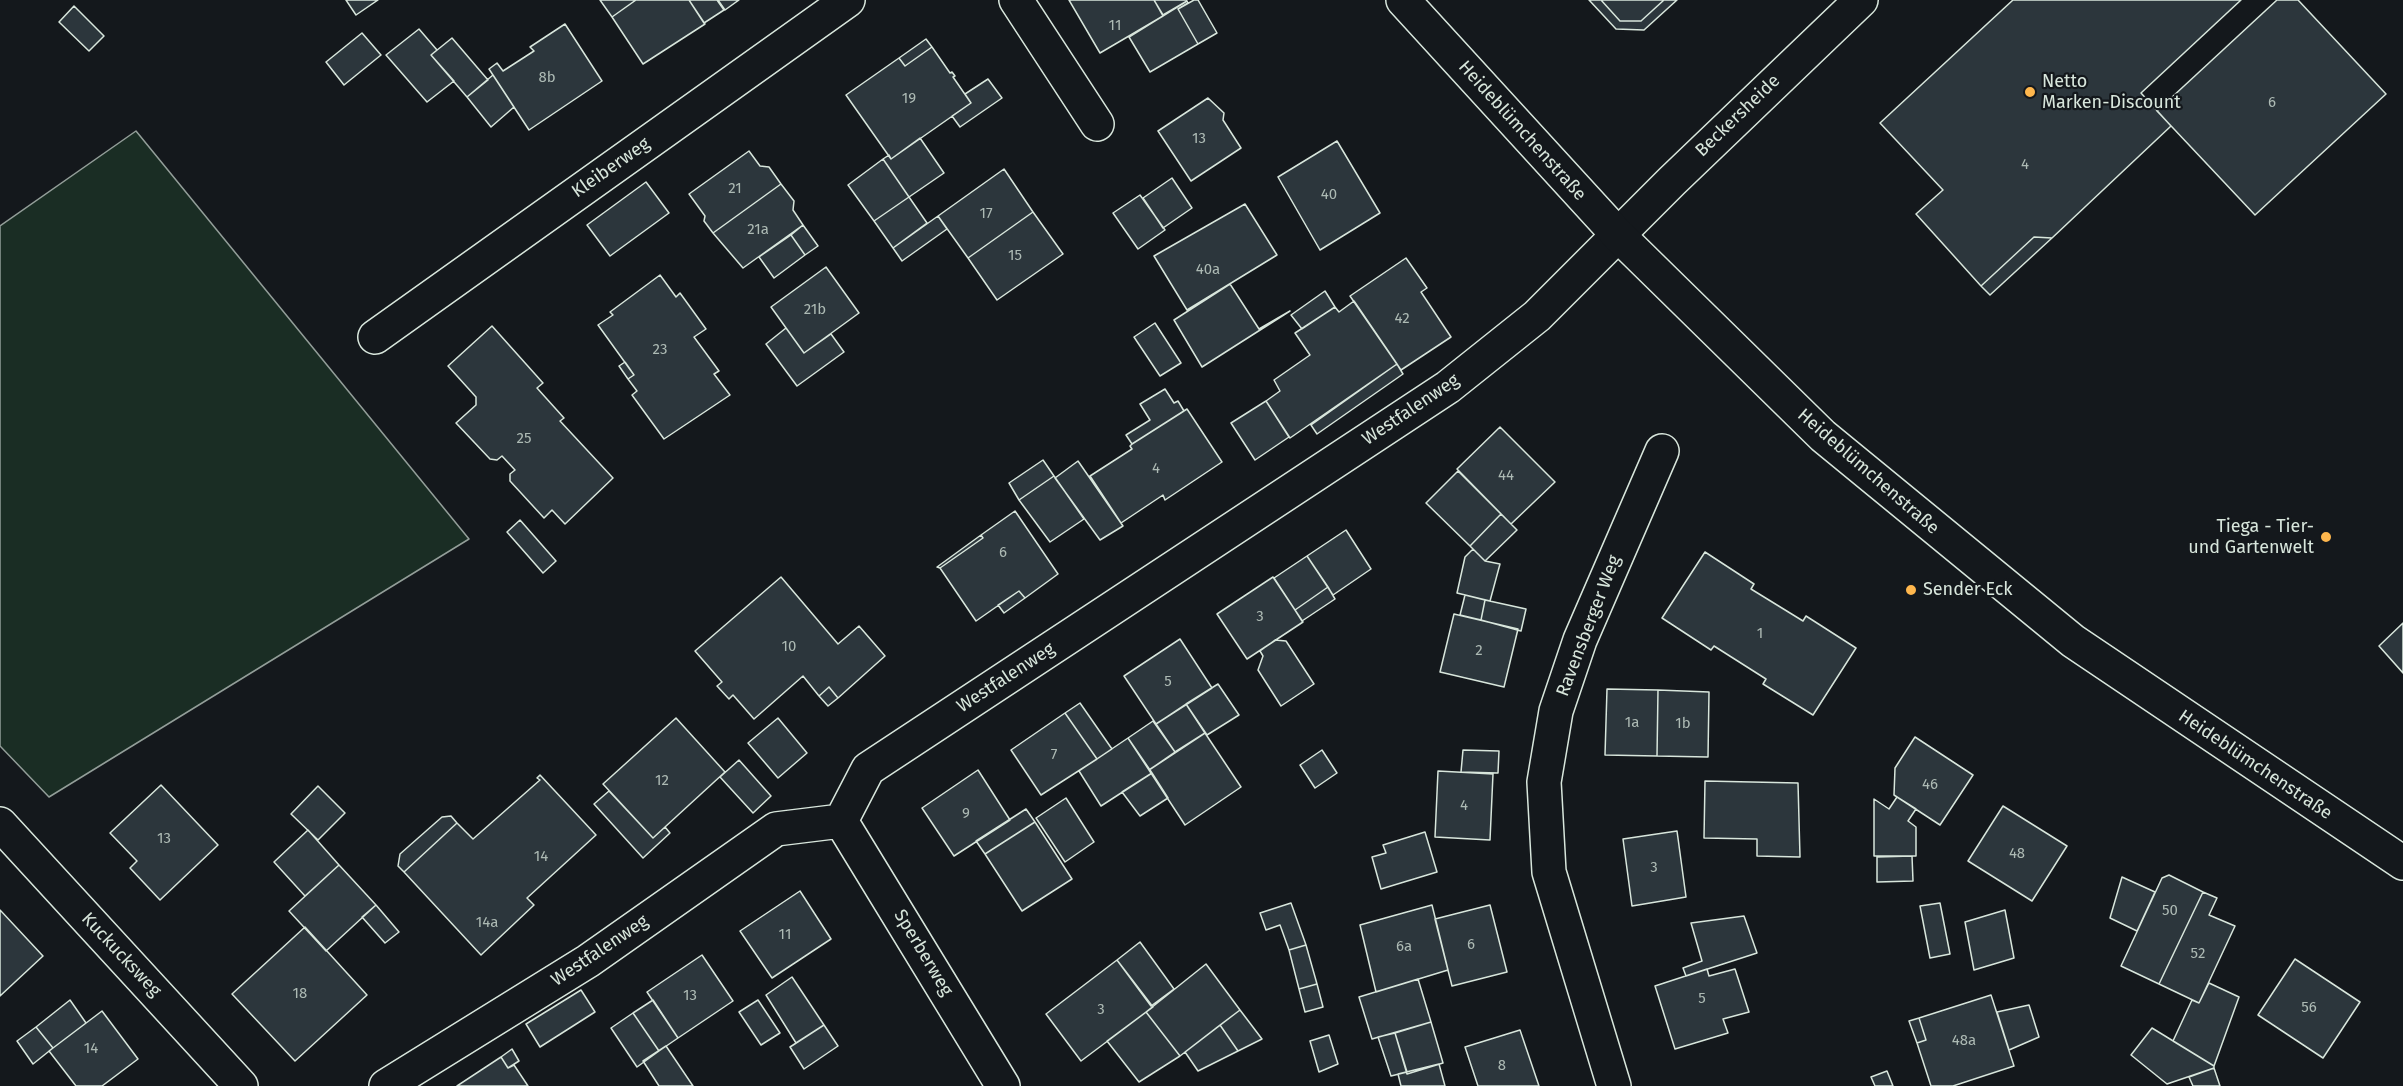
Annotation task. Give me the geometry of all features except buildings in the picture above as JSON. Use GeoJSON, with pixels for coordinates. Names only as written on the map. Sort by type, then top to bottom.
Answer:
{"type":"FeatureCollection","features":[{"type":"Feature","properties":{"kind":"street","name":"Kleiberweg"},"geometry":{"type":"LineString","coordinates":[[375,337],[848,0]]}},
{"type":"Feature","properties":{"kind":"street"},"geometry":{"type":"LineString","coordinates":[[1016,0],[1097,124]]}},
{"type":"Feature","properties":{"kind":"street","name":"Heideblümchenstraße"},"geometry":{"type":"LineString","coordinates":[[1403,0],[1618,236],[1823,436],[2073,641],[2403,863]]}},
{"type":"Feature","properties":{"kind":"street","name":"Beckersheide"},"geometry":{"type":"LineString","coordinates":[[1618,236],[1861,0]]}},
{"type":"Feature","properties":{"kind":"street","name":"Westfalenweg"},"geometry":{"type":"LineString","coordinates":[[386,1086],[588,961],[776,829],[841,821],[868,769],[1448,387],[1537,316],[1618,236]]}},
{"type":"Feature","properties":{"kind":"street","name":"Ravensberger Weg"},"geometry":{"type":"LineString","coordinates":[[1614,1086],[1549,872],[1544,782],[1556,711],[1580,640],[1662,451]]}},
{"type":"Feature","properties":{"kind":"street","name":"Sperberweg"},"geometry":{"type":"LineString","coordinates":[[841,821],[1003,1086]]}},
{"type":"Feature","properties":{"kind":"street","name":"Kuckucksweg"},"geometry":{"type":"LineString","coordinates":[[0,824],[241,1086]]}},
{"type":"Feature","properties":{"kind":"green space"},"geometry":{"type":"Polygon","coordinates":[[[136,131],[469,539],[49,797],[0,746],[0,226],[136,131]]]}},
{"type":"Feature","properties":{"kind":"place","name":"Netto Marken-Discount"},"geometry":{"type":"Point","coordinates":[2030,92]}},
{"type":"Feature","properties":{"kind":"place","name":"Tiega - Tier- und Gartenwelt"},"geometry":{"type":"Point","coordinates":[2326,537]}},
{"type":"Feature","properties":{"kind":"place","name":"Sender Eck"},"geometry":{"type":"Point","coordinates":[1911,590]}}]}
